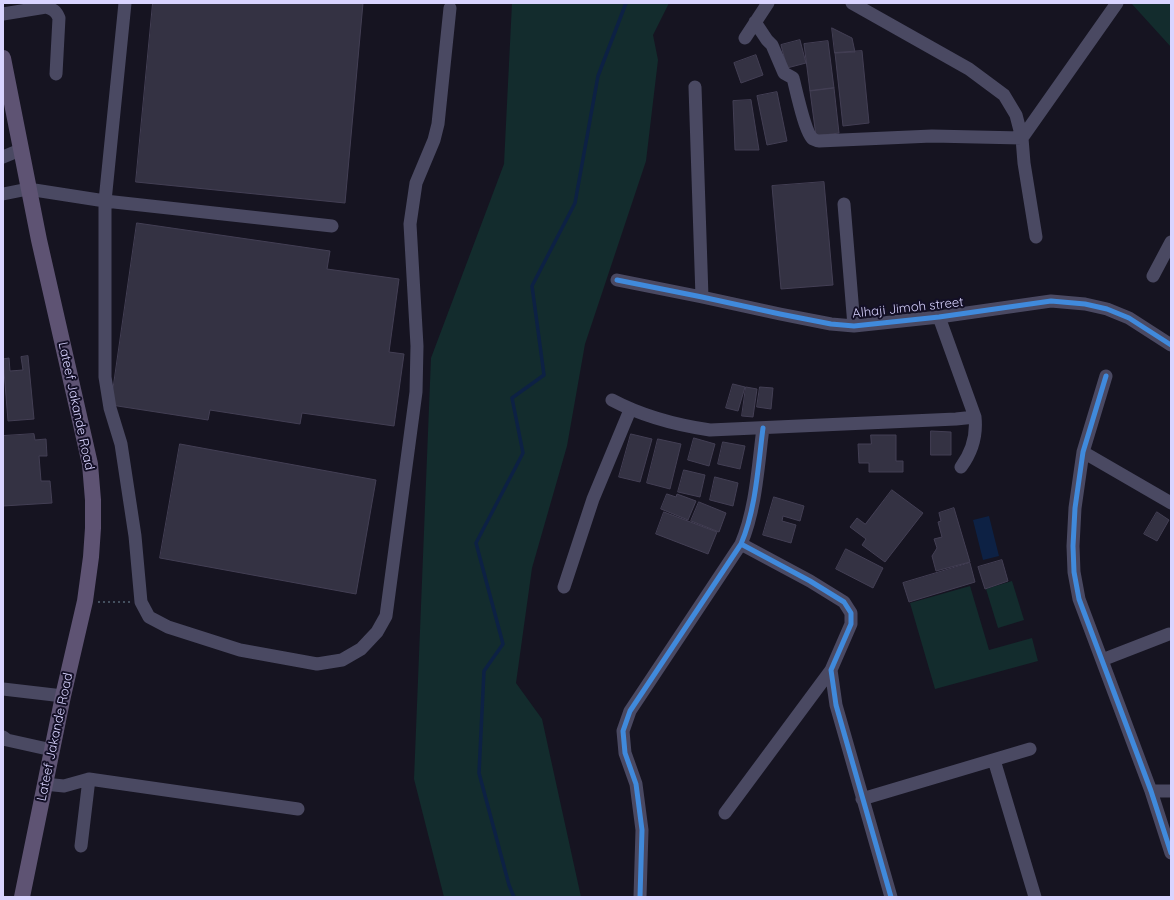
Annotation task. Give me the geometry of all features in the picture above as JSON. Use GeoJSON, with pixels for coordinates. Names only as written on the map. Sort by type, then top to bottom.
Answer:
{"type":"FeatureCollection","features":[{"type":"Feature","properties":{"kind":"main road","name":"Lateef Jakande Road"},"geometry":{"type":"LineString","coordinates":[[3,58],[28,189],[90,464],[93,500],[91,557],[85,601],[44,784],[22,897]]}},
{"type":"Feature","properties":{"kind":"street"},"geometry":{"type":"LineString","coordinates":[[125,3],[106,201],[105,377],[110,408],[121,444],[135,536],[141,602],[149,617],[168,627],[240,650],[317,664],[342,660],[361,649],[377,632],[386,616],[416,392],[417,346],[410,224],[416,183],[434,140],[438,124],[450,8]]}},
{"type":"Feature","properties":{"kind":"street"},"geometry":{"type":"LineString","coordinates":[[745,38],[768,3]]}},
{"type":"Feature","properties":{"kind":"street"},"geometry":{"type":"LineString","coordinates":[[852,3],[969,69],[1004,95],[1016,115],[1022,138],[1024,163],[1036,237]]}},
{"type":"Feature","properties":{"kind":"street"},"geometry":{"type":"LineString","coordinates":[[1022,138],[1117,3]]}},
{"type":"Feature","properties":{"kind":"street"},"geometry":{"type":"LineString","coordinates":[[3,14],[46,8],[52,8],[56,12],[59,18],[56,74]]}},
{"type":"Feature","properties":{"kind":"street"},"geometry":{"type":"LineString","coordinates":[[755,22],[772,46],[784,73],[793,78],[804,119],[813,139],[819,141],[932,136],[1022,138]]}},
{"type":"Feature","properties":{"kind":"street"},"geometry":{"type":"LineString","coordinates":[[695,87],[702,296]]}},
{"type":"Feature","properties":{"kind":"street"},"geometry":{"type":"LineString","coordinates":[[3,157],[20,150]]}},
{"type":"Feature","properties":{"kind":"street"},"geometry":{"type":"LineString","coordinates":[[3,194],[28,189],[106,201],[332,226]]}},
{"type":"Feature","properties":{"kind":"street"},"geometry":{"type":"LineString","coordinates":[[844,204],[854,326]]}},
{"type":"Feature","properties":{"kind":"street"},"geometry":{"type":"LineString","coordinates":[[1153,276],[1171,242]]}},
{"type":"Feature","properties":{"kind":"street","name":"Alhaji Jimoh street"},"geometry":{"type":"LineString","coordinates":[[617,280],[702,296],[831,324],[854,326],[939,317],[1051,301],[1085,304],[1107,309],[1129,318],[1171,345]]}},
{"type":"Feature","properties":{"kind":"street"},"geometry":{"type":"LineString","coordinates":[[939,317],[975,417],[976,429],[972,445],[961,467]]}},
{"type":"Feature","properties":{"kind":"street"},"geometry":{"type":"LineString","coordinates":[[1106,376],[1083,452],[1075,508],[1073,546],[1074,572],[1079,598],[1151,791],[1171,853]]}},
{"type":"Feature","properties":{"kind":"street"},"geometry":{"type":"LineString","coordinates":[[612,400],[630,410],[684,426],[710,430],[975,417]]}},
{"type":"Feature","properties":{"kind":"street"},"geometry":{"type":"LineString","coordinates":[[564,587],[593,499],[630,410]]}},
{"type":"Feature","properties":{"kind":"street"},"geometry":{"type":"LineString","coordinates":[[640,897],[642,830],[636,784],[625,753],[623,731],[630,711],[741,544],[747,529],[756,480],[763,428]]}},
{"type":"Feature","properties":{"kind":"street"},"geometry":{"type":"LineString","coordinates":[[1083,452],[1171,503]]}},
{"type":"Feature","properties":{"kind":"street"},"geometry":{"type":"LineString","coordinates":[[725,813],[831,670],[852,624],[851,613],[844,602],[810,581],[741,544]]}},
{"type":"Feature","properties":{"kind":"street"},"geometry":{"type":"LineString","coordinates":[[1102,660],[1169,634]]}},
{"type":"Feature","properties":{"kind":"street"},"geometry":{"type":"LineString","coordinates":[[831,670],[836,705],[891,897]]}},
{"type":"Feature","properties":{"kind":"street"},"geometry":{"type":"LineString","coordinates":[[3,689],[63,696]]}},
{"type":"Feature","properties":{"kind":"street"},"geometry":{"type":"LineString","coordinates":[[3,737],[7,740],[52,750]]}},
{"type":"Feature","properties":{"kind":"street"},"geometry":{"type":"LineString","coordinates":[[862,799],[1030,749]]}},
{"type":"Feature","properties":{"kind":"street"},"geometry":{"type":"LineString","coordinates":[[994,760],[1035,897]]}},
{"type":"Feature","properties":{"kind":"street"},"geometry":{"type":"LineString","coordinates":[[81,846],[89,779]]}},
{"type":"Feature","properties":{"kind":"street"},"geometry":{"type":"LineString","coordinates":[[44,784],[64,786],[89,779],[298,809]]}},
{"type":"Feature","properties":{"kind":"street"},"geometry":{"type":"LineString","coordinates":[[1151,791],[1171,791]]}},
{"type":"Feature","properties":{"kind":"path"},"geometry":{"type":"LineString","coordinates":[[85,601],[141,602]]}},
{"type":"Feature","properties":{"kind":"green space"},"geometry":{"type":"Polygon","coordinates":[[[512,3],[669,3],[653,35],[658,60],[646,161],[585,344],[567,446],[532,568],[516,683],[542,719],[581,897],[444,897],[414,779],[431,358],[504,164],[512,3]]]}},
{"type":"Feature","properties":{"kind":"green space"},"geometry":{"type":"Polygon","coordinates":[[[1131,3],[1169,3],[1171,5],[1171,47],[1131,3]]]}},
{"type":"Feature","properties":{"kind":"green space"},"geometry":{"type":"Polygon","coordinates":[[[1012,581],[1024,620],[998,628],[986,589],[1012,581]]]}},
{"type":"Feature","properties":{"kind":"green space"},"geometry":{"type":"Polygon","coordinates":[[[970,586],[989,650],[1032,638],[1038,661],[935,689],[910,603],[970,586]]]}},
{"type":"Feature","properties":{"kind":"water"},"geometry":{"type":"Polygon","coordinates":[[[989,516],[999,556],[983,560],[973,520],[989,516]]]}},
{"type":"Feature","properties":{"kind":"building"},"geometry":{"type":"Polygon","coordinates":[[[153,3],[363,3],[345,203],[136,182],[153,3]]]}},
{"type":"Feature","properties":{"kind":"building"},"geometry":{"type":"Polygon","coordinates":[[[832,28],[852,38],[855,52],[835,53],[832,28]]]}},
{"type":"Feature","properties":{"kind":"building"},"geometry":{"type":"Polygon","coordinates":[[[800,40],[806,63],[787,68],[781,45],[800,40]]]}},
{"type":"Feature","properties":{"kind":"building"},"geometry":{"type":"Polygon","coordinates":[[[828,41],[834,88],[810,91],[804,44],[828,41]]]}},
{"type":"Feature","properties":{"kind":"building"},"geometry":{"type":"Polygon","coordinates":[[[862,51],[869,123],[843,126],[835,53],[862,51]]]}},
{"type":"Feature","properties":{"kind":"building"},"geometry":{"type":"Polygon","coordinates":[[[756,55],[763,75],[741,83],[734,63],[756,55]]]}},
{"type":"Feature","properties":{"kind":"building"},"geometry":{"type":"Polygon","coordinates":[[[834,88],[839,133],[816,136],[810,91],[834,88]]]}},
{"type":"Feature","properties":{"kind":"building"},"geometry":{"type":"Polygon","coordinates":[[[777,92],[787,141],[767,145],[757,96],[777,92]]]}},
{"type":"Feature","properties":{"kind":"building"},"geometry":{"type":"Polygon","coordinates":[[[751,100],[759,150],[735,150],[733,101],[751,100]]]}},
{"type":"Feature","properties":{"kind":"building"},"geometry":{"type":"Polygon","coordinates":[[[824,182],[833,285],[781,289],[772,186],[824,182]]]}},
{"type":"Feature","properties":{"kind":"building"},"geometry":{"type":"Polygon","coordinates":[[[137,223],[330,251],[327,269],[399,279],[389,352],[404,354],[394,426],[302,413],[300,424],[210,410],[208,420],[111,405],[137,223]]]}},
{"type":"Feature","properties":{"kind":"building"},"geometry":{"type":"Polygon","coordinates":[[[28,356],[34,419],[8,421],[3,359],[9,358],[10,371],[23,370],[21,357],[28,356]]]}},
{"type":"Feature","properties":{"kind":"building"},"geometry":{"type":"Polygon","coordinates":[[[733,384],[745,387],[738,411],[726,408],[733,384]]]}},
{"type":"Feature","properties":{"kind":"building"},"geometry":{"type":"Polygon","coordinates":[[[746,387],[757,389],[753,417],[742,416],[746,387]]]}},
{"type":"Feature","properties":{"kind":"building"},"geometry":{"type":"Polygon","coordinates":[[[760,387],[773,388],[771,409],[757,407],[760,387]]]}},
{"type":"Feature","properties":{"kind":"building"},"geometry":{"type":"Polygon","coordinates":[[[931,431],[951,432],[951,455],[931,455],[931,431]]]}},
{"type":"Feature","properties":{"kind":"building"},"geometry":{"type":"Polygon","coordinates":[[[34,434],[35,440],[46,439],[47,456],[39,456],[41,481],[50,481],[52,503],[3,506],[3,436],[34,434]]]}},
{"type":"Feature","properties":{"kind":"building"},"geometry":{"type":"Polygon","coordinates":[[[631,434],[652,439],[640,482],[619,477],[631,434]]]}},
{"type":"Feature","properties":{"kind":"building"},"geometry":{"type":"Polygon","coordinates":[[[871,435],[896,435],[896,461],[903,461],[903,472],[869,472],[869,463],[859,463],[858,444],[871,444],[871,435]]]}},
{"type":"Feature","properties":{"kind":"building"},"geometry":{"type":"Polygon","coordinates":[[[694,438],[715,444],[709,466],[688,460],[694,438]]]}},
{"type":"Feature","properties":{"kind":"building"},"geometry":{"type":"Polygon","coordinates":[[[658,439],[681,444],[670,489],[647,483],[658,439]]]}},
{"type":"Feature","properties":{"kind":"building"},"geometry":{"type":"Polygon","coordinates":[[[723,442],[745,446],[740,469],[718,464],[723,442]]]}},
{"type":"Feature","properties":{"kind":"building"},"geometry":{"type":"Polygon","coordinates":[[[180,444],[376,480],[356,594],[160,558],[180,444]]]}},
{"type":"Feature","properties":{"kind":"building"},"geometry":{"type":"Polygon","coordinates":[[[684,470],[705,475],[700,497],[678,492],[684,470]]]}},
{"type":"Feature","properties":{"kind":"building"},"geometry":{"type":"Polygon","coordinates":[[[715,477],[738,483],[733,506],[710,500],[715,477]]]}},
{"type":"Feature","properties":{"kind":"building"},"geometry":{"type":"Polygon","coordinates":[[[892,490],[923,513],[885,562],[862,545],[866,539],[850,527],[857,518],[865,524],[892,490]]]}},
{"type":"Feature","properties":{"kind":"building"},"geometry":{"type":"Polygon","coordinates":[[[667,494],[676,497],[677,494],[696,501],[688,520],[661,509],[667,494]]]}},
{"type":"Feature","properties":{"kind":"building"},"geometry":{"type":"Polygon","coordinates":[[[774,497],[804,506],[800,521],[783,516],[782,521],[796,525],[791,543],[763,535],[774,497]]]}},
{"type":"Feature","properties":{"kind":"building"},"geometry":{"type":"Polygon","coordinates":[[[699,502],[726,513],[719,532],[691,521],[699,502]]]}},
{"type":"Feature","properties":{"kind":"building"},"geometry":{"type":"Polygon","coordinates":[[[954,508],[970,562],[936,571],[932,556],[937,548],[934,539],[942,537],[938,522],[941,521],[939,513],[954,508]]]}},
{"type":"Feature","properties":{"kind":"building"},"geometry":{"type":"Polygon","coordinates":[[[664,512],[717,532],[708,554],[656,534],[664,512]]]}},
{"type":"Feature","properties":{"kind":"building"},"geometry":{"type":"Polygon","coordinates":[[[1157,512],[1169,520],[1157,541],[1144,534],[1157,512]]]}},
{"type":"Feature","properties":{"kind":"building"},"geometry":{"type":"Polygon","coordinates":[[[846,549],[883,568],[873,588],[836,569],[846,549]]]}},
{"type":"Feature","properties":{"kind":"building"},"geometry":{"type":"Polygon","coordinates":[[[1002,560],[1008,581],[985,589],[978,567],[1002,560]]]}},
{"type":"Feature","properties":{"kind":"building"},"geometry":{"type":"Polygon","coordinates":[[[970,563],[975,582],[909,602],[903,583],[970,563]]]}},
{"type":"Feature","properties":{"kind":"waterway"},"geometry":{"type":"LineString","coordinates":[[514,897],[509,885],[479,773],[484,671],[503,644],[476,543],[523,453],[512,398],[544,375],[532,286],[575,203],[598,76],[626,3]]}},
{"type":"Feature","properties":{"kind":"cycle path"},"geometry":{"type":"LineString","coordinates":[[617,280],[831,324],[854,326],[939,317],[1051,301],[1085,304],[1107,309],[1129,318],[1171,345]]}},
{"type":"Feature","properties":{"kind":"cycle path"},"geometry":{"type":"LineString","coordinates":[[1106,376],[1083,452],[1075,508],[1073,546],[1074,572],[1079,599],[1151,791],[1171,853]]}},
{"type":"Feature","properties":{"kind":"cycle path"},"geometry":{"type":"LineString","coordinates":[[640,897],[642,830],[636,784],[625,753],[623,731],[630,711],[741,544],[746,531],[753,502],[763,428]]}},
{"type":"Feature","properties":{"kind":"cycle path"},"geometry":{"type":"LineString","coordinates":[[741,544],[810,581],[844,602],[851,613],[851,624],[831,670],[836,705],[891,897]]}}]}
